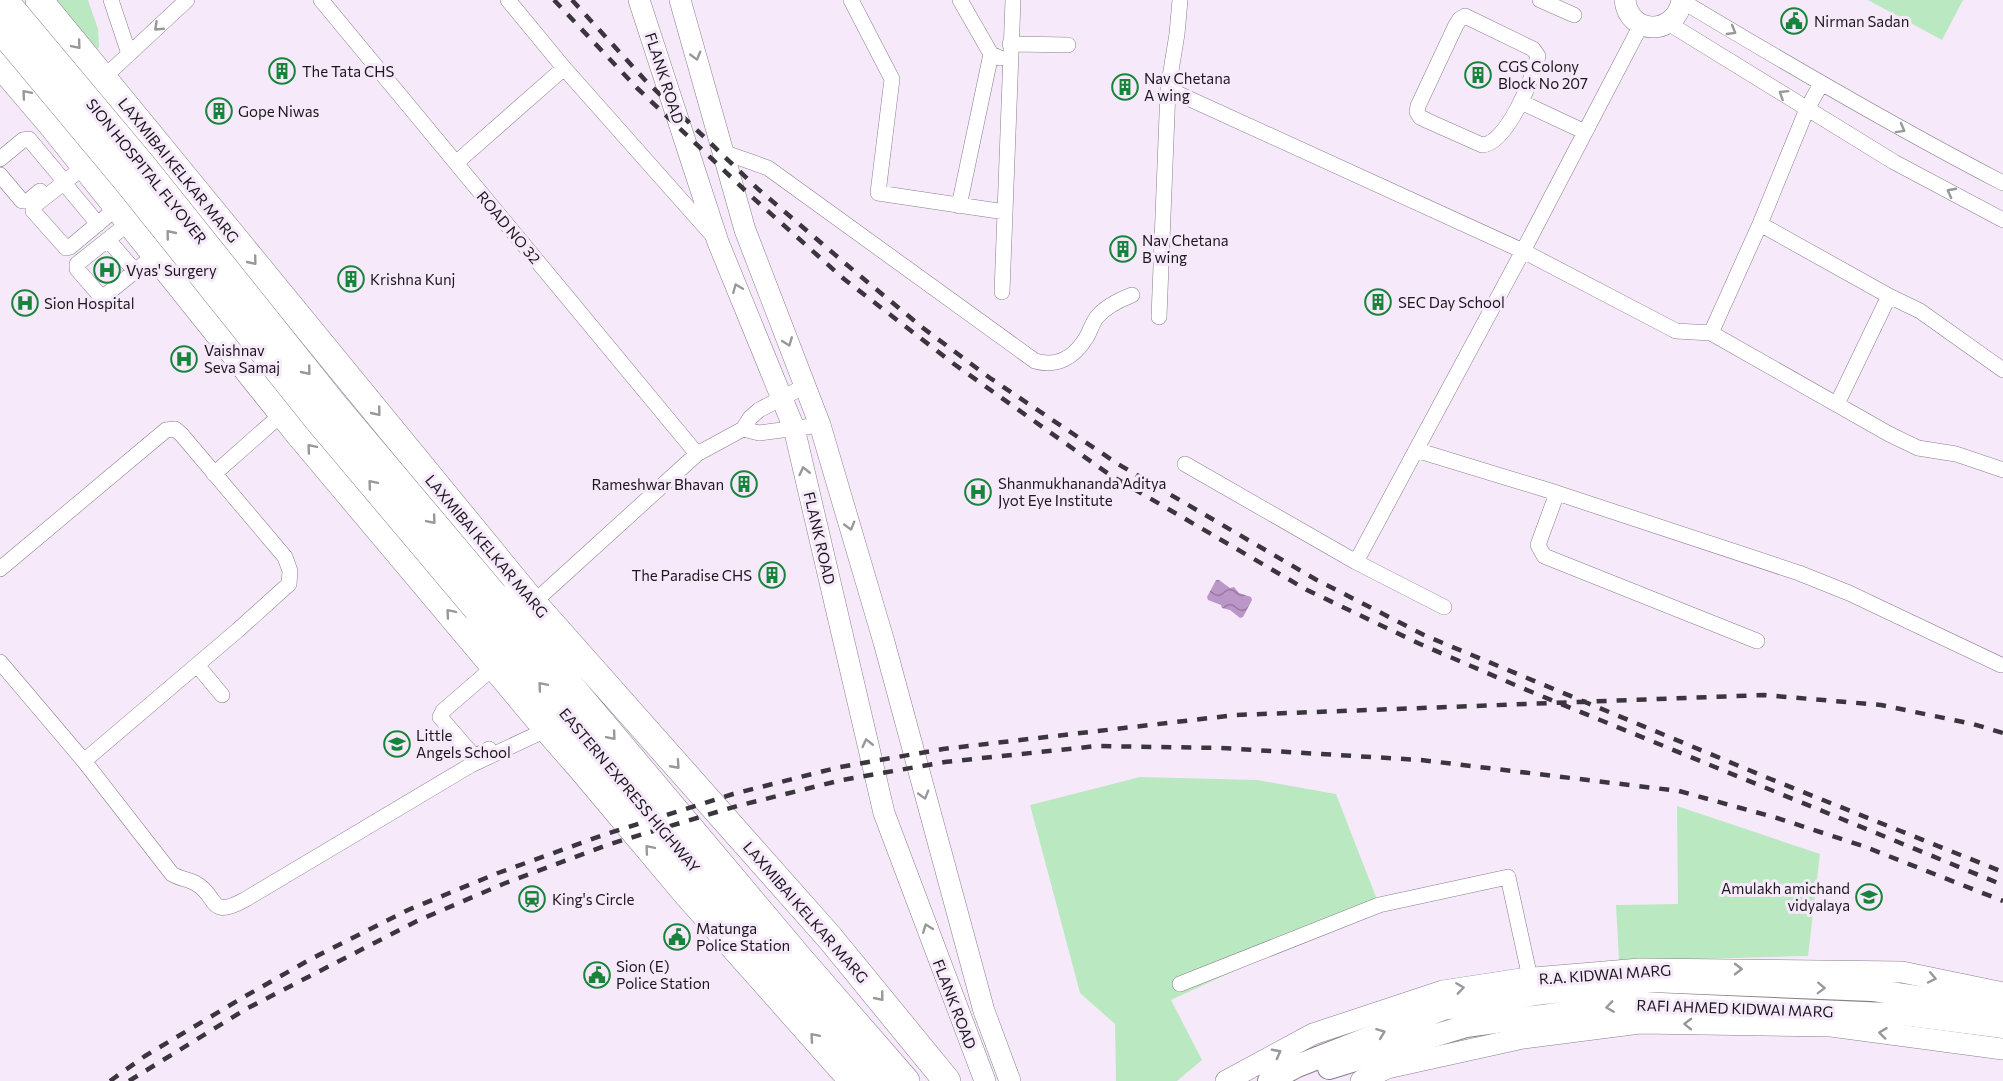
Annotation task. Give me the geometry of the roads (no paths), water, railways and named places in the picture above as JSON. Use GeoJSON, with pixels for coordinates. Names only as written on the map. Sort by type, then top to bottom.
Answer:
{"type":"FeatureCollection","features":[{"type":"Feature","properties":{"kind":"highway","name":"SION HOSPITAL FLYOVER"},"geometry":{"type":"LineString","coordinates":[[4,0],[136,157],[334,405],[485,602]]}},
{"type":"Feature","properties":{"kind":"highway","name":"LAXMIBAI KELKAR MARG"},"geometry":{"type":"LineString","coordinates":[[42,3],[536,607],[875,990],[947,1081]]}},
{"type":"Feature","properties":{"kind":"highway","name":"SION HOSPITAL FLYOVER"},"geometry":{"type":"LineString","coordinates":[[0,29],[126,180],[317,419],[485,602]]}},
{"type":"Feature","properties":{"kind":"highway"},"geometry":{"type":"LineString","coordinates":[[0,64],[52,125],[72,170],[115,218],[156,254],[283,413],[544,726],[687,894],[853,1081]]}},
{"type":"Feature","properties":{"kind":"highway"},"geometry":{"type":"LineString","coordinates":[[492,662],[485,602],[536,607]]}},
{"type":"Feature","properties":{"kind":"highway","name":"EASTERN EXPRESS HIGHWAY"},"geometry":{"type":"LineString","coordinates":[[485,602],[791,965]]}},
{"type":"Feature","properties":{"kind":"highway"},"geometry":{"type":"LineString","coordinates":[[744,842],[759,927]]}},
{"type":"Feature","properties":{"kind":"highway"},"geometry":{"type":"LineString","coordinates":[[687,894],[759,927]]}},
{"type":"Feature","properties":{"kind":"highway"},"geometry":{"type":"LineString","coordinates":[[791,965],[878,1081]]}},
{"type":"Feature","properties":{"kind":"highway"},"geometry":{"type":"LineString","coordinates":[[791,965],[906,1081]]}},
{"type":"Feature","properties":{"kind":"main road"},"geometry":{"type":"LineString","coordinates":[[1269,1081],[1297,1066],[1443,1009],[1544,993],[1651,981],[1872,990],[2003,1010]]}},
{"type":"Feature","properties":{"kind":"main road","name":"RAFI AHMED KIDWAI MARG"},"geometry":{"type":"LineString","coordinates":[[1297,1081],[1308,1074],[1466,1026],[1638,1003],[1911,1015],[2003,1027]]}},
{"type":"Feature","properties":{"kind":"street"},"geometry":{"type":"LineString","coordinates":[[111,0],[129,54]]}},
{"type":"Feature","properties":{"kind":"street"},"geometry":{"type":"LineString","coordinates":[[52,125],[187,0]]}},
{"type":"Feature","properties":{"kind":"street","name":"ROAD NO 32"},"geometry":{"type":"LineString","coordinates":[[321,0],[697,454]]}},
{"type":"Feature","properties":{"kind":"street"},"geometry":{"type":"LineString","coordinates":[[508,0],[564,68],[718,242]]}},
{"type":"Feature","properties":{"kind":"street","name":"FLANK ROAD"},"geometry":{"type":"LineString","coordinates":[[639,0],[718,242],[794,428],[884,813],[985,1081]]}},
{"type":"Feature","properties":{"kind":"street"},"geometry":{"type":"LineString","coordinates":[[680,0],[745,231],[820,425],[884,642],[984,1011],[1010,1081]]}},
{"type":"Feature","properties":{"kind":"street"},"geometry":{"type":"LineString","coordinates":[[851,0],[892,79],[878,193],[1005,212]]}},
{"type":"Feature","properties":{"kind":"street"},"geometry":{"type":"LineString","coordinates":[[960,0],[991,54],[1009,61]]}},
{"type":"Feature","properties":{"kind":"street"},"geometry":{"type":"LineString","coordinates":[[1002,292],[1013,0]]}},
{"type":"Feature","properties":{"kind":"street"},"geometry":{"type":"LineString","coordinates":[[1159,317],[1168,89],[1180,0]]}},
{"type":"Feature","properties":{"kind":"street"},"geometry":{"type":"LineString","coordinates":[[1540,0],[1574,15]]}},
{"type":"Feature","properties":{"kind":"street"},"geometry":{"type":"LineString","coordinates":[[1625,0],[1628,12],[1641,25],[1650,28],[1659,27],[1675,18],[1682,0],[1821,84],[1933,147],[2003,183]]}},
{"type":"Feature","properties":{"kind":"street"},"geometry":{"type":"LineString","coordinates":[[0,40],[42,3]]}},
{"type":"Feature","properties":{"kind":"street"},"geometry":{"type":"LineString","coordinates":[[1465,16],[1537,53],[1536,64],[1521,102],[1501,134],[1489,145],[1482,145],[1428,121],[1420,117],[1417,112],[1456,25],[1465,16]]}},
{"type":"Feature","properties":{"kind":"street"},"geometry":{"type":"LineString","coordinates":[[1668,23],[1894,162],[2003,220]]}},
{"type":"Feature","properties":{"kind":"street"},"geometry":{"type":"LineString","coordinates":[[1356,562],[1641,25]]}},
{"type":"Feature","properties":{"kind":"street"},"geometry":{"type":"LineString","coordinates":[[1010,44],[1068,45]]}},
{"type":"Feature","properties":{"kind":"street"},"geometry":{"type":"LineString","coordinates":[[959,206],[991,54]]}},
{"type":"Feature","properties":{"kind":"street"},"geometry":{"type":"LineString","coordinates":[[456,163],[564,68]]}},
{"type":"Feature","properties":{"kind":"street"},"geometry":{"type":"LineString","coordinates":[[1711,333],[1760,224],[1807,109],[1821,84]]}},
{"type":"Feature","properties":{"kind":"street"},"geometry":{"type":"LineString","coordinates":[[1168,89],[1523,251],[1676,331],[1711,333],[1918,448],[1956,453],[2003,470]]}},
{"type":"Feature","properties":{"kind":"street"},"geometry":{"type":"LineString","coordinates":[[1521,102],[1585,132]]}},
{"type":"Feature","properties":{"kind":"street"},"geometry":{"type":"LineString","coordinates":[[0,159],[23,140],[29,140],[72,170]]}},
{"type":"Feature","properties":{"kind":"street"},"geometry":{"type":"LineString","coordinates":[[723,152],[768,168],[1035,361],[1047,364],[1058,363],[1074,352],[1085,340],[1096,318],[1113,303],[1132,295]]}},
{"type":"Feature","properties":{"kind":"street"},"geometry":{"type":"LineString","coordinates":[[0,175],[25,202],[72,170]]}},
{"type":"Feature","properties":{"kind":"street"},"geometry":{"type":"LineString","coordinates":[[72,170],[34,206],[33,211],[66,248],[115,218]]}},
{"type":"Feature","properties":{"kind":"street"},"geometry":{"type":"LineString","coordinates":[[115,218],[108,240],[76,267],[100,297],[105,297],[156,254]]}},
{"type":"Feature","properties":{"kind":"street"},"geometry":{"type":"LineString","coordinates":[[1760,224],[1920,311],[2003,370]]}},
{"type":"Feature","properties":{"kind":"street"},"geometry":{"type":"LineString","coordinates":[[108,240],[135,271]]}},
{"type":"Feature","properties":{"kind":"street"},"geometry":{"type":"LineString","coordinates":[[1837,404],[1889,296]]}},
{"type":"Feature","properties":{"kind":"street"},"geometry":{"type":"LineString","coordinates":[[536,607],[697,454],[743,429],[759,410],[805,386]]}},
{"type":"Feature","properties":{"kind":"street"},"geometry":{"type":"LineString","coordinates":[[214,474],[283,413]]}},
{"type":"Feature","properties":{"kind":"street"},"geometry":{"type":"LineString","coordinates":[[743,429],[759,434],[820,425]]}},
{"type":"Feature","properties":{"kind":"street"},"geometry":{"type":"LineString","coordinates":[[0,569],[166,430],[175,429],[285,557],[290,571],[289,584],[84,761]]}},
{"type":"Feature","properties":{"kind":"street"},"geometry":{"type":"LineString","coordinates":[[1416,450],[1557,493],[1799,573],[1849,593],[2001,665]]}},
{"type":"Feature","properties":{"kind":"street"},"geometry":{"type":"LineString","coordinates":[[1185,464],[1356,562],[1444,607]]}},
{"type":"Feature","properties":{"kind":"street"},"geometry":{"type":"LineString","coordinates":[[1557,493],[1538,544],[1544,556],[1757,641]]}},
{"type":"Feature","properties":{"kind":"street"},"geometry":{"type":"LineString","coordinates":[[0,662],[84,761],[172,874],[180,879],[195,882],[218,906],[231,908],[471,765],[544,726]]}},
{"type":"Feature","properties":{"kind":"street"},"geometry":{"type":"LineString","coordinates":[[492,662],[443,711],[440,717],[475,755],[544,726]]}},
{"type":"Feature","properties":{"kind":"street"},"geometry":{"type":"LineString","coordinates":[[197,665],[222,696]]}},
{"type":"Feature","properties":{"kind":"street"},"geometry":{"type":"LineString","coordinates":[[1180,984],[1379,905],[1508,877],[1530,978]]}},
{"type":"Feature","properties":{"kind":"street","name":"R.A. KIDWAI MARG"},"geometry":{"type":"LineString","coordinates":[[1226,1081],[1313,1034],[1443,991],[1530,978],[1640,969],[1902,972],[2003,993]]}},
{"type":"Feature","properties":{"kind":"street"},"geometry":{"type":"LineString","coordinates":[[1361,1081],[1387,1068],[1523,1038],[1640,1023],[1831,1026],[2003,1048]]}},
{"type":"Feature","properties":{"kind":"water"},"geometry":{"type":"Polygon","coordinates":[[[1216,580],[1251,597],[1252,600],[1243,617],[1240,618],[1230,610],[1208,600],[1207,597],[1216,580]]]}},
{"type":"Feature","properties":{"kind":"railway"},"geometry":{"type":"LineString","coordinates":[[554,0],[637,88],[751,196],[844,279],[954,364],[1110,475],[1307,590],[1420,644],[2003,885]]}},
{"type":"Feature","properties":{"kind":"railway"},"geometry":{"type":"LineString","coordinates":[[572,0],[645,80],[758,189],[853,270],[923,328],[990,378],[1118,464],[1315,579],[1426,636],[1768,778],[2003,872]]}},
{"type":"Feature","properties":{"kind":"railway"},"geometry":{"type":"LineString","coordinates":[[110,1081],[145,1056],[242,998],[309,960],[408,910],[498,873],[606,834],[733,794],[840,767],[943,749],[1236,715],[1764,695],[1881,705],[1973,724],[2003,733]]}},
{"type":"Feature","properties":{"kind":"railway"},"geometry":{"type":"LineString","coordinates":[[129,1081],[246,1009],[417,921],[503,884],[610,844],[737,806],[842,780],[945,762],[1097,746],[1221,748],[1421,760],[1679,791],[1777,818],[1863,846],[2003,901]]}},
{"type":"Feature","properties":{"kind":"place","name":"Nirman Sadan"},"geometry":{"type":"Point","coordinates":[1794,21]}},
{"type":"Feature","properties":{"kind":"place","name":"The Tata CHS"},"geometry":{"type":"Point","coordinates":[282,71]}},
{"type":"Feature","properties":{"kind":"place","name":"CGS Colony Block No 207"},"geometry":{"type":"Point","coordinates":[1478,75]}},
{"type":"Feature","properties":{"kind":"place","name":"Nav Chetana A wing"},"geometry":{"type":"Point","coordinates":[1125,87]}},
{"type":"Feature","properties":{"kind":"place","name":"Gope Niwas"},"geometry":{"type":"Point","coordinates":[219,111]}},
{"type":"Feature","properties":{"kind":"place","name":"Nav Chetana B wing"},"geometry":{"type":"Point","coordinates":[1123,249]}},
{"type":"Feature","properties":{"kind":"place","name":"Vyas' Surgery"},"geometry":{"type":"Point","coordinates":[107,270]}},
{"type":"Feature","properties":{"kind":"place","name":"Krishna Kunj"},"geometry":{"type":"Point","coordinates":[351,279]}},
{"type":"Feature","properties":{"kind":"place","name":"SEC Day School"},"geometry":{"type":"Point","coordinates":[1378,302]}},
{"type":"Feature","properties":{"kind":"place","name":"Sion Hospital"},"geometry":{"type":"Point","coordinates":[25,303]}},
{"type":"Feature","properties":{"kind":"place","name":"Vaishnav Seva Samaj"},"geometry":{"type":"Point","coordinates":[184,359]}},
{"type":"Feature","properties":{"kind":"place","name":"Rameshwar Bhavan"},"geometry":{"type":"Point","coordinates":[744,484]}},
{"type":"Feature","properties":{"kind":"place","name":"Shanmukhananda Aditya Jyot Eye Institute"},"geometry":{"type":"Point","coordinates":[978,492]}},
{"type":"Feature","properties":{"kind":"place","name":"The Paradise CHS"},"geometry":{"type":"Point","coordinates":[772,575]}},
{"type":"Feature","properties":{"kind":"place","name":"Little Angels School"},"geometry":{"type":"Point","coordinates":[397,744]}},
{"type":"Feature","properties":{"kind":"place","name":"Amulakh amichand vidyalaya"},"geometry":{"type":"Point","coordinates":[1869,897]}},
{"type":"Feature","properties":{"kind":"place","name":"King's Circle"},"geometry":{"type":"Point","coordinates":[532,899]}},
{"type":"Feature","properties":{"kind":"place","name":"Matunga Police Station"},"geometry":{"type":"Point","coordinates":[677,937]}},
{"type":"Feature","properties":{"kind":"place","name":"Sion (E) Police Station"},"geometry":{"type":"Point","coordinates":[597,975]}}]}
